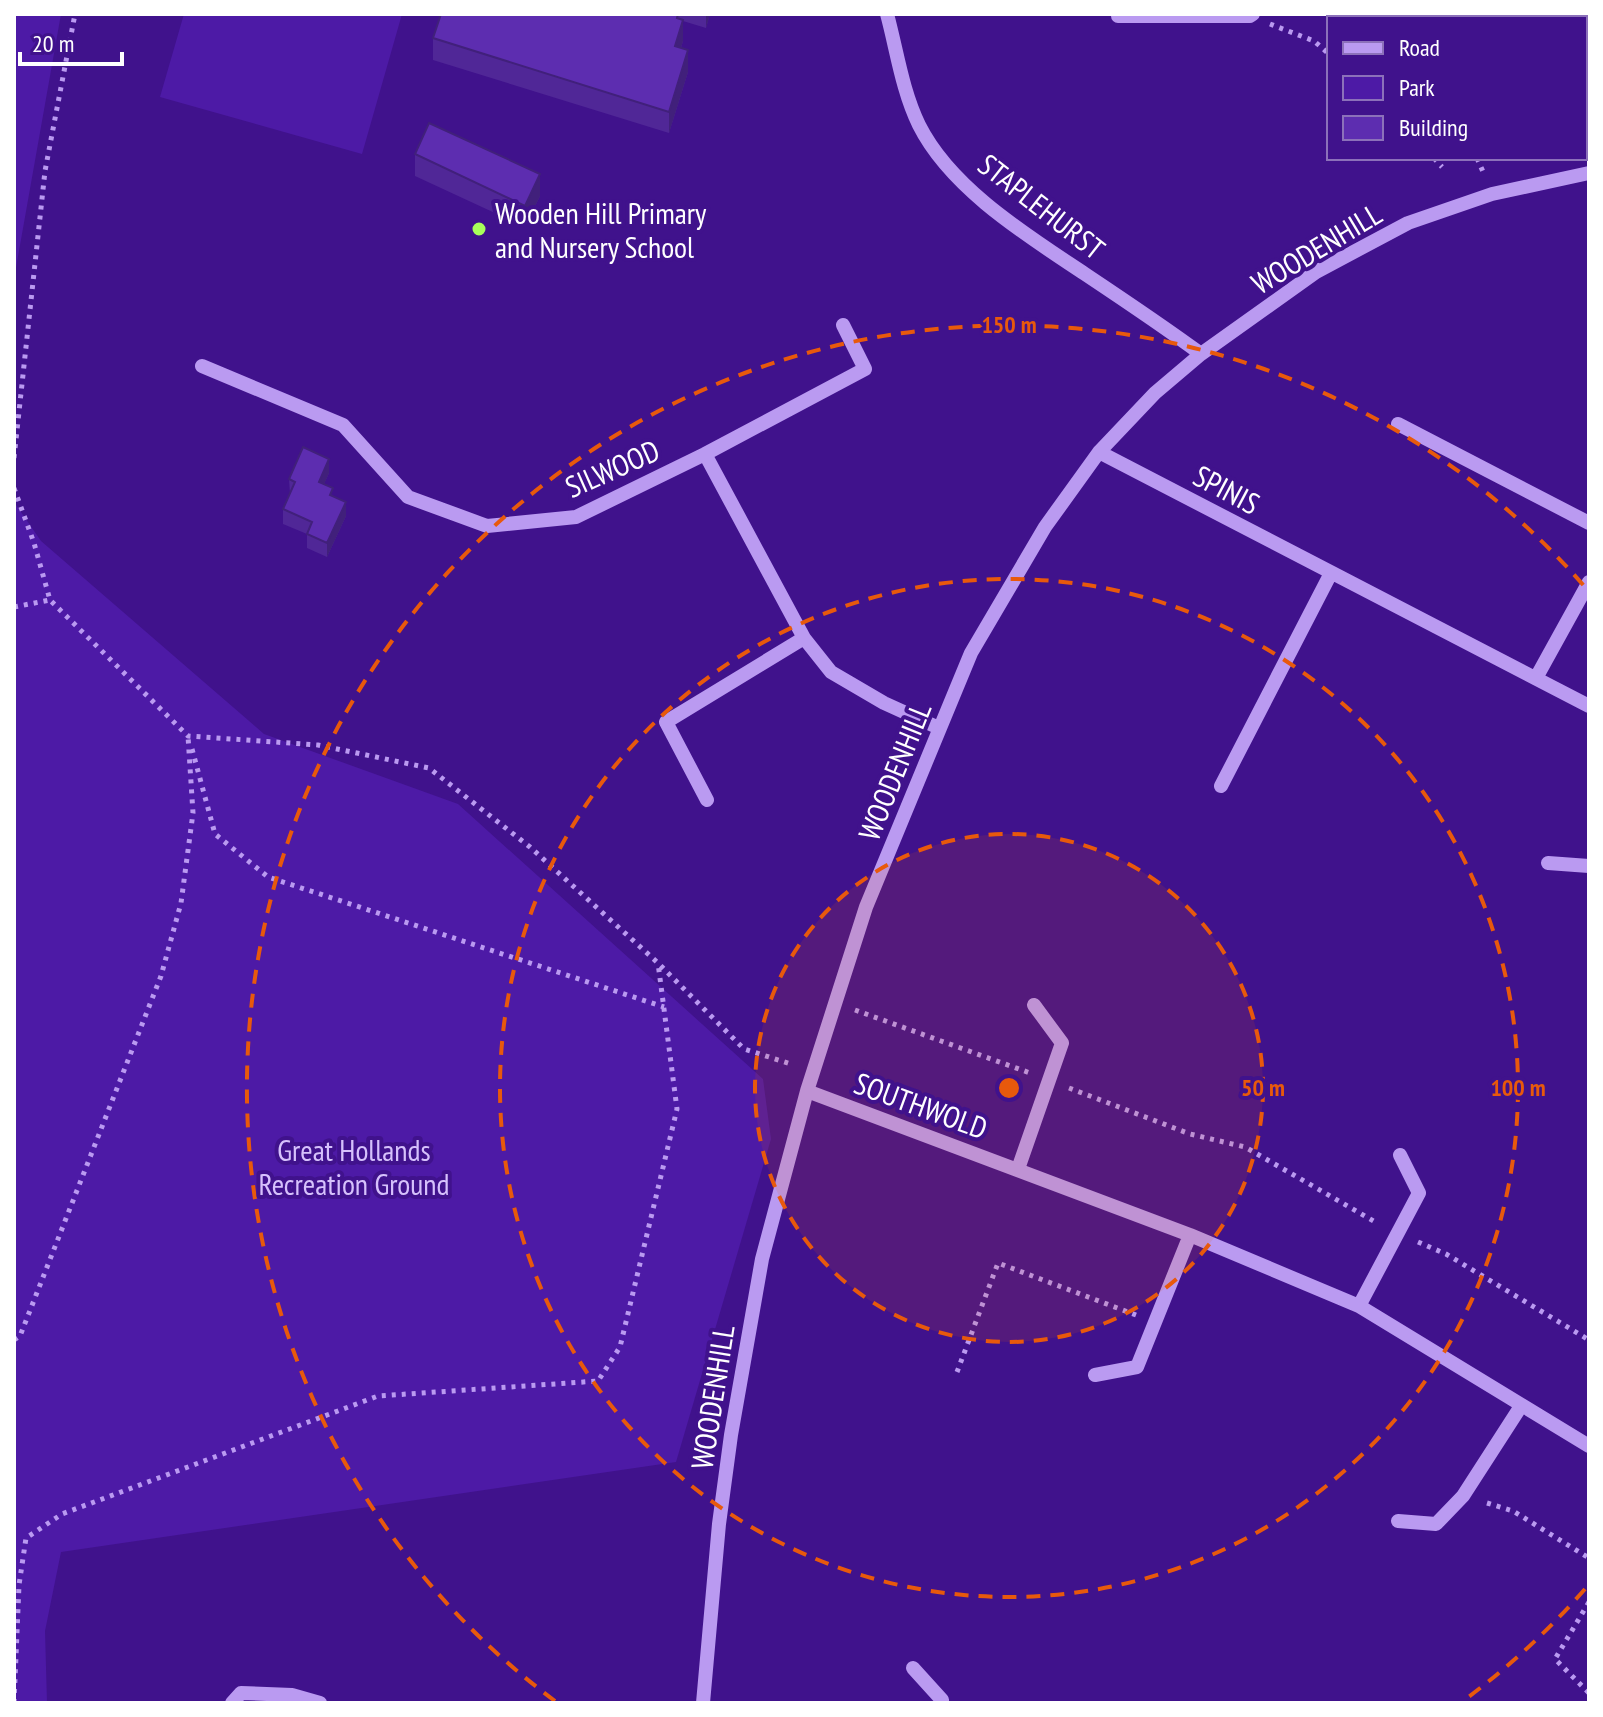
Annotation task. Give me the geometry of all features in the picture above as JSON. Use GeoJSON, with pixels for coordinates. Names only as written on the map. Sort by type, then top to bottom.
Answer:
{"type":"FeatureCollection","features":[{"type":"Feature","properties":{"kind":"street","name":"STAPLEHURST"},"geometry":{"type":"LineString","coordinates":[[887,14],[904,88],[919,124],[928,140],[967,185],[1021,231],[1201,354]]}},
{"type":"Feature","properties":{"kind":"street"},"geometry":{"type":"LineString","coordinates":[[1118,16],[1252,15]]}},
{"type":"Feature","properties":{"kind":"street","name":"WOODENHILL"},"geometry":{"type":"LineString","coordinates":[[703,1703],[719,1524],[762,1259],[807,1091],[866,907],[971,653],[993,615],[1045,527],[1099,452],[1155,393],[1201,354],[1316,272],[1408,223],[1492,194],[1589,173]]}},
{"type":"Feature","properties":{"kind":"street","name":"SILWOOD"},"geometry":{"type":"LineString","coordinates":[[202,366],[343,425],[408,497],[487,526],[576,517],[705,454],[865,369],[843,325]]}},
{"type":"Feature","properties":{"kind":"street"},"geometry":{"type":"LineString","coordinates":[[1398,424],[1589,523]]}},
{"type":"Feature","properties":{"kind":"street","name":"SPINIS"},"geometry":{"type":"LineString","coordinates":[[1099,452],[1589,706]]}},
{"type":"Feature","properties":{"kind":"street","name":"SILWOOD"},"geometry":{"type":"LineString","coordinates":[[705,454],[804,638],[831,672],[884,703],[939,728]]}},
{"type":"Feature","properties":{"kind":"street"},"geometry":{"type":"LineString","coordinates":[[1221,786],[1331,573]]}},
{"type":"Feature","properties":{"kind":"street"},"geometry":{"type":"LineString","coordinates":[[1536,678],[1589,582]]}},
{"type":"Feature","properties":{"kind":"street"},"geometry":{"type":"LineString","coordinates":[[707,800],[666,722],[804,638]]}},
{"type":"Feature","properties":{"kind":"street"},"geometry":{"type":"LineString","coordinates":[[1548,863],[1589,866]]}},
{"type":"Feature","properties":{"kind":"street","name":"SOUTHWOLD"},"geometry":{"type":"LineString","coordinates":[[1018,1169],[1062,1043],[1034,1005]]}},
{"type":"Feature","properties":{"kind":"street","name":"SOUTHWOLD"},"geometry":{"type":"LineString","coordinates":[[807,1091],[1190,1235],[1359,1306],[1589,1446]]}},
{"type":"Feature","properties":{"kind":"street"},"geometry":{"type":"LineString","coordinates":[[1359,1306],[1419,1193],[1400,1155]]}},
{"type":"Feature","properties":{"kind":"street"},"geometry":{"type":"LineString","coordinates":[[1095,1375],[1137,1367],[1190,1235]]}},
{"type":"Feature","properties":{"kind":"street"},"geometry":{"type":"LineString","coordinates":[[1398,1521],[1436,1524],[1463,1496],[1521,1406]]}},
{"type":"Feature","properties":{"kind":"street"},"geometry":{"type":"LineString","coordinates":[[913,1668],[942,1700],[941,1703]]}},
{"type":"Feature","properties":{"kind":"street"},"geometry":{"type":"LineString","coordinates":[[232,1703],[241,1693],[292,1695],[320,1703]]}},
{"type":"Feature","properties":{"kind":"path"},"geometry":{"type":"LineString","coordinates":[[14,458],[45,171],[75,14]]}},
{"type":"Feature","properties":{"kind":"path"},"geometry":{"type":"LineString","coordinates":[[1252,15],[1314,41],[1327,52]]}},
{"type":"Feature","properties":{"kind":"path"},"geometry":{"type":"LineString","coordinates":[[1436,160],[1442,167]]}},
{"type":"Feature","properties":{"kind":"path"},"geometry":{"type":"LineString","coordinates":[[14,405],[21,400]]}},
{"type":"Feature","properties":{"kind":"path"},"geometry":{"type":"LineString","coordinates":[[14,488],[50,600],[188,736],[215,834],[268,877],[664,1007]]}},
{"type":"Feature","properties":{"kind":"path"},"geometry":{"type":"LineString","coordinates":[[14,607],[50,600]]}},
{"type":"Feature","properties":{"kind":"path"},"geometry":{"type":"LineString","coordinates":[[188,736],[318,745],[429,768],[530,847],[658,963],[744,1049],[813,1071]]}},
{"type":"Feature","properties":{"kind":"path"},"geometry":{"type":"LineString","coordinates":[[14,1340],[20,1336],[161,976],[181,903],[193,813],[188,736]]}},
{"type":"Feature","properties":{"kind":"path"},"geometry":{"type":"LineString","coordinates":[[14,1703],[19,1585],[26,1538],[62,1514],[378,1396],[598,1381],[620,1347],[677,1109],[658,963]]}},
{"type":"Feature","properties":{"kind":"path"},"geometry":{"type":"LineString","coordinates":[[835,1003],[1190,1134],[1245,1147],[1397,1233],[1446,1254],[1589,1340]]}},
{"type":"Feature","properties":{"kind":"path"},"geometry":{"type":"LineString","coordinates":[[957,1372],[998,1263],[1156,1322]]}},
{"type":"Feature","properties":{"kind":"path"},"geometry":{"type":"LineString","coordinates":[[1463,1496],[1513,1511],[1589,1558]]}},
{"type":"Feature","properties":{"kind":"path"},"geometry":{"type":"LineString","coordinates":[[1589,1602],[1555,1659],[1589,1693]]}},
{"type":"Feature","properties":{"kind":"green space"},"geometry":{"type":"Polygon","coordinates":[[[14,14],[61,14],[14,279],[14,14]]]}},
{"type":"Feature","properties":{"kind":"green space"},"geometry":{"type":"Polygon","coordinates":[[[184,14],[402,14],[362,154],[160,97],[184,14]]]}},
{"type":"Feature","properties":{"kind":"green space","name":"Great Hollands Recreation Ground"},"geometry":{"type":"Polygon","coordinates":[[[14,502],[41,541],[264,734],[458,804],[763,1079],[771,1139],[676,1462],[61,1552],[45,1631],[47,1703],[14,1703],[14,502]]]}},
{"type":"Feature","properties":{"kind":"building"},"geometry":{"type":"Polygon","coordinates":[[[441,14],[678,14],[677,18],[683,20],[675,46],[688,50],[669,112],[433,38],[441,14]]]}},
{"type":"Feature","properties":{"kind":"building"},"geometry":{"type":"Polygon","coordinates":[[[429,123],[540,174],[525,206],[415,154],[429,123]]]}},
{"type":"Feature","properties":{"kind":"building"},"geometry":{"type":"Polygon","coordinates":[[[303,447],[329,459],[319,482],[333,488],[330,495],[346,502],[327,543],[307,534],[312,522],[283,509],[295,482],[289,479],[303,447]]]}},
{"type":"Feature","properties":{"kind":"place","name":"Wooden Hill Primary and Nursery School"},"geometry":{"type":"Point","coordinates":[479,229]}}]}
